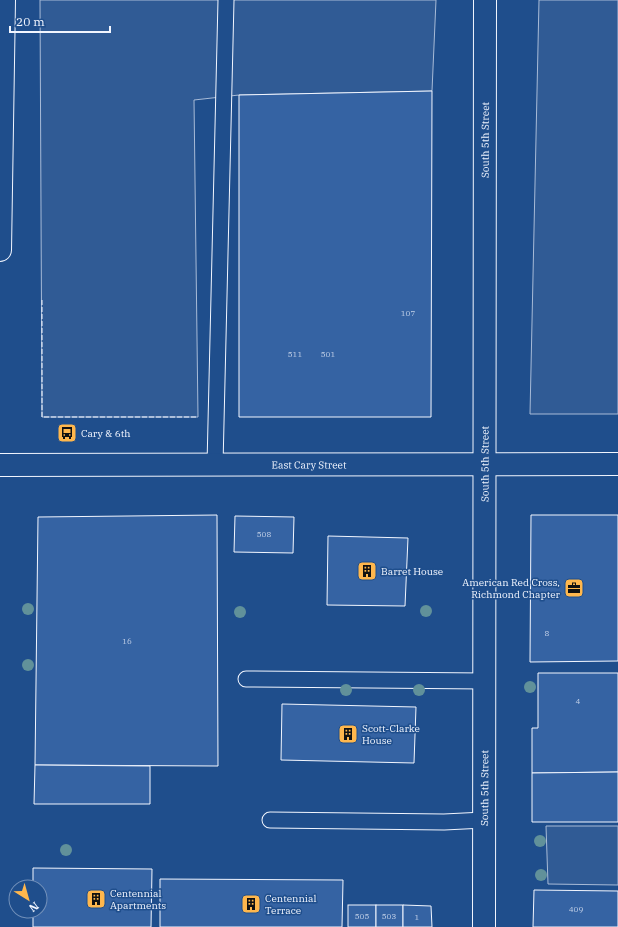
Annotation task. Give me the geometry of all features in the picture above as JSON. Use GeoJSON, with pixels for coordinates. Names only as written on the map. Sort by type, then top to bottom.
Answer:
{"type":"FeatureCollection","features":[{"type":"Feature","properties":{"kind":"main road"},"geometry":{"type":"LineString","coordinates":[[0,250],[4,0]]}},
{"type":"Feature","properties":{"kind":"main road","name":"South 5th Street"},"geometry":{"type":"LineString","coordinates":[[484,927],[485,0]]}},
{"type":"Feature","properties":{"kind":"main road","name":"East Cary Street"},"geometry":{"type":"LineString","coordinates":[[0,465],[618,464]]}},
{"type":"Feature","properties":{"kind":"lane"},"geometry":{"type":"LineString","coordinates":[[215,464],[226,0]]}},
{"type":"Feature","properties":{"kind":"lane"},"geometry":{"type":"LineString","coordinates":[[246,679],[484,681]]}},
{"type":"Feature","properties":{"kind":"lane"},"geometry":{"type":"LineString","coordinates":[[270,820],[436,822],[484,820]]}},
{"type":"Feature","properties":{"kind":"shaded area"},"geometry":{"type":"Polygon","coordinates":[[[40,0],[436,0],[432,91],[239,95],[194,100],[198,417],[42,417],[40,0]]]}},
{"type":"Feature","properties":{"kind":"shaded area"},"geometry":{"type":"Polygon","coordinates":[[[539,0],[618,0],[618,414],[530,414],[539,0]]]}},
{"type":"Feature","properties":{"kind":"shaded area"},"geometry":{"type":"Polygon","coordinates":[[[546,826],[618,826],[618,885],[548,884],[546,826]]]}},
{"type":"Feature","properties":{"kind":"building"},"geometry":{"type":"Polygon","coordinates":[[[432,91],[431,417],[239,417],[239,95],[432,91]]]}},
{"type":"Feature","properties":{"kind":"building"},"geometry":{"type":"Polygon","coordinates":[[[217,515],[218,766],[35,765],[38,517],[217,515]]]}},
{"type":"Feature","properties":{"kind":"building","name":"American Red Cross, Richmond Chapter"},"geometry":{"type":"Polygon","coordinates":[[[531,515],[618,515],[618,661],[530,662],[531,515]]]}},
{"type":"Feature","properties":{"kind":"building"},"geometry":{"type":"Polygon","coordinates":[[[235,516],[294,517],[293,553],[234,552],[235,516]]]}},
{"type":"Feature","properties":{"kind":"building","name":"Barret House"},"geometry":{"type":"Polygon","coordinates":[[[328,536],[408,538],[405,606],[327,605],[328,536]]]}},
{"type":"Feature","properties":{"kind":"building"},"geometry":{"type":"Polygon","coordinates":[[[538,673],[618,673],[618,772],[532,773],[532,728],[538,728],[538,673]]]}},
{"type":"Feature","properties":{"kind":"building","name":"Scott-Clarke House"},"geometry":{"type":"Polygon","coordinates":[[[282,704],[416,707],[414,763],[281,760],[282,704]]]}},
{"type":"Feature","properties":{"kind":"building"},"geometry":{"type":"Polygon","coordinates":[[[35,765],[150,766],[150,804],[34,804],[35,765]]]}},
{"type":"Feature","properties":{"kind":"building"},"geometry":{"type":"Polygon","coordinates":[[[618,772],[618,822],[532,822],[532,773],[618,772]]]}},
{"type":"Feature","properties":{"kind":"building","name":"Centennial Apartments"},"geometry":{"type":"Polygon","coordinates":[[[33,868],[152,869],[151,927],[33,927],[33,919],[48,919],[48,879],[33,879],[33,868]]]}},
{"type":"Feature","properties":{"kind":"building","name":"Centennial Terrace"},"geometry":{"type":"Polygon","coordinates":[[[160,879],[343,880],[342,927],[160,927],[160,879]]]}},
{"type":"Feature","properties":{"kind":"building"},"geometry":{"type":"Polygon","coordinates":[[[534,890],[618,891],[618,927],[533,927],[534,890]]]}},
{"type":"Feature","properties":{"kind":"building"},"geometry":{"type":"Polygon","coordinates":[[[348,905],[376,905],[376,927],[348,927],[348,905]]]}},
{"type":"Feature","properties":{"kind":"building"},"geometry":{"type":"Polygon","coordinates":[[[376,905],[403,905],[403,927],[376,927],[376,905]]]}},
{"type":"Feature","properties":{"kind":"building"},"geometry":{"type":"Polygon","coordinates":[[[403,905],[431,906],[432,927],[403,927],[403,905]]]}},
{"type":"Feature","properties":{"kind":"fence"},"geometry":{"type":"LineString","coordinates":[[42,300],[42,417],[198,417]]}},
{"type":"Feature","properties":{"kind":"place","name":"Cary & 6th"},"geometry":{"type":"Point","coordinates":[67,433]}},
{"type":"Feature","properties":{"kind":"place","name":"Barret House"},"geometry":{"type":"Point","coordinates":[367,571]}},
{"type":"Feature","properties":{"kind":"place","name":"American Red Cross, Richmond Chapter"},"geometry":{"type":"Point","coordinates":[574,588]}},
{"type":"Feature","properties":{"kind":"place","name":"Scott-Clarke House"},"geometry":{"type":"Point","coordinates":[348,734]}},
{"type":"Feature","properties":{"kind":"place","name":"Centennial Apartments"},"geometry":{"type":"Point","coordinates":[96,899]}},
{"type":"Feature","properties":{"kind":"place","name":"Centennial Terrace"},"geometry":{"type":"Point","coordinates":[251,904]}}]}
